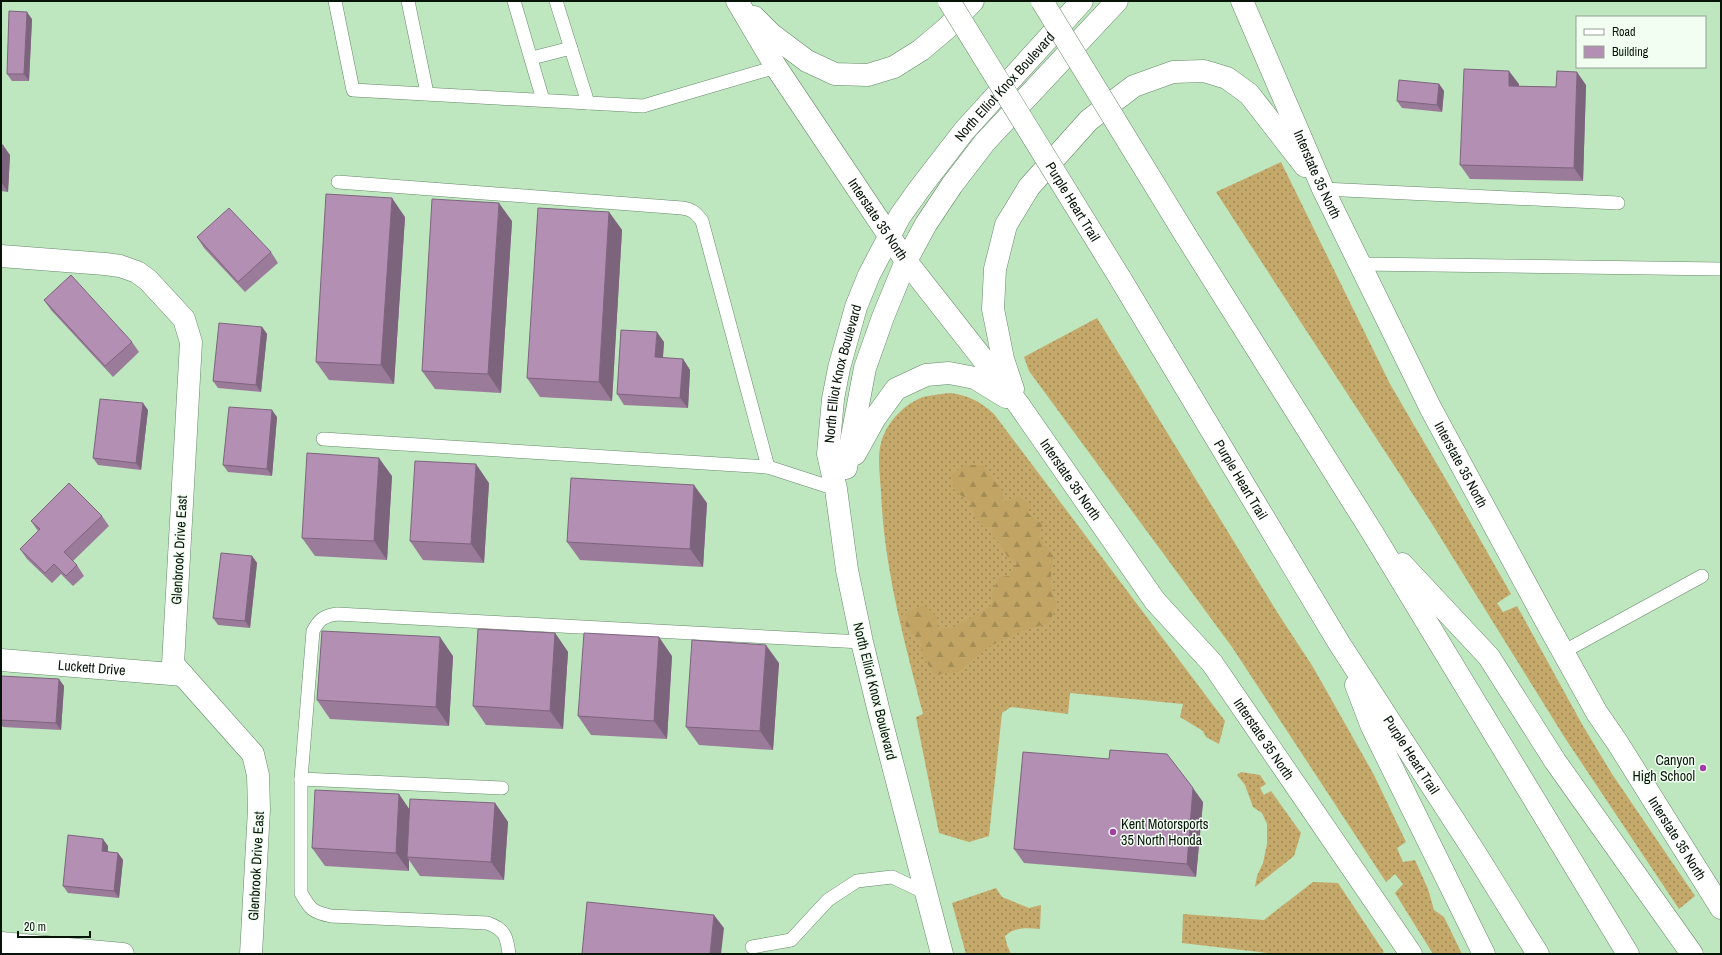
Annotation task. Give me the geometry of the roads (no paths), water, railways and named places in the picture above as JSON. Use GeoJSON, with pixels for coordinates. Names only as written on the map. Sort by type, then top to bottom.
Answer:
{"type":"FeatureCollection","features":[{"type":"Feature","properties":{"kind":"main road"},"geometry":{"type":"LineString","coordinates":[[737,1],[771,34],[807,61],[835,74],[868,75],[894,67],[921,50],[947,28],[973,1]]}},
{"type":"Feature","properties":{"kind":"main road","name":"Interstate 35 North"},"geometry":{"type":"LineString","coordinates":[[737,1],[776,67],[906,261],[1019,405],[1155,601],[1212,663],[1411,954]]}},
{"type":"Feature","properties":{"kind":"main road","name":"Purple Heart Trail"},"geometry":{"type":"LineString","coordinates":[[949,1],[1120,278],[1339,643],[1474,851],[1538,954]]}},
{"type":"Feature","properties":{"kind":"main road"},"geometry":{"type":"LineString","coordinates":[[1042,1],[1186,236],[1372,532],[1628,954]]}},
{"type":"Feature","properties":{"kind":"main road","name":"North Elliot Knox Boulevard"},"geometry":{"type":"LineString","coordinates":[[942,954],[862,642],[847,570],[836,489],[828,454],[833,399],[838,368],[856,307],[869,275],[889,236],[920,188],[964,131],[1082,1]]}},
{"type":"Feature","properties":{"kind":"main road","name":"North Elliot Knox Boulevard"},"geometry":{"type":"LineString","coordinates":[[846,468],[865,368],[883,317],[906,261],[935,211],[985,142],[1117,1]]}},
{"type":"Feature","properties":{"kind":"main road","name":"Interstate 35 North"},"geometry":{"type":"LineString","coordinates":[[1242,1],[1323,189],[1431,409],[1597,713],[1617,742],[1721,908]]}},
{"type":"Feature","properties":{"kind":"main road"},"geometry":{"type":"LineString","coordinates":[[1019,405],[1003,359],[993,309],[995,269],[1006,225],[1029,187],[1089,120],[1134,86],[1173,72],[1204,70],[1227,78],[1249,94],[1323,189]]}},
{"type":"Feature","properties":{"kind":"main road","name":"Glenbrook Drive East"},"geometry":{"type":"LineString","coordinates":[[1,256],[120,266],[137,272],[148,280],[184,319],[191,342],[173,664],[253,754],[257,763],[259,809],[251,954]]}},
{"type":"Feature","properties":{"kind":"main road"},"geometry":{"type":"LineString","coordinates":[[836,489],[846,468],[875,418],[896,389],[926,375],[949,373],[975,378],[1019,405]]}},
{"type":"Feature","properties":{"kind":"main road"},"geometry":{"type":"LineString","coordinates":[[1372,532],[1489,657],[1555,761],[1692,954]]}},
{"type":"Feature","properties":{"kind":"main road"},"geometry":{"type":"LineString","coordinates":[[1339,643],[1372,727],[1484,954]]}},
{"type":"Feature","properties":{"kind":"main road","name":"Luckett Drive"},"geometry":{"type":"LineString","coordinates":[[1,660],[183,675]]}},
{"type":"Feature","properties":{"kind":"main road"},"geometry":{"type":"LineString","coordinates":[[1,943],[123,954]]}},
{"type":"Feature","properties":{"kind":"lane"},"geometry":{"type":"LineString","coordinates":[[335,1],[354,90],[643,106],[776,67]]}},
{"type":"Feature","properties":{"kind":"lane"},"geometry":{"type":"LineString","coordinates":[[408,1],[427,93]]}},
{"type":"Feature","properties":{"kind":"lane"},"geometry":{"type":"LineString","coordinates":[[514,1],[532,58],[543,100]]}},
{"type":"Feature","properties":{"kind":"lane"},"geometry":{"type":"LineString","coordinates":[[556,1],[588,103]]}},
{"type":"Feature","properties":{"kind":"lane"},"geometry":{"type":"LineString","coordinates":[[532,58],[571,48]]}},
{"type":"Feature","properties":{"kind":"lane"},"geometry":{"type":"LineString","coordinates":[[338,182],[682,208],[689,209],[697,213],[702,221],[768,467]]}},
{"type":"Feature","properties":{"kind":"lane"},"geometry":{"type":"LineString","coordinates":[[1323,189],[1618,203]]}},
{"type":"Feature","properties":{"kind":"lane"},"geometry":{"type":"LineString","coordinates":[[1360,264],[1721,269]]}},
{"type":"Feature","properties":{"kind":"lane"},"geometry":{"type":"LineString","coordinates":[[323,440],[768,467],[836,489]]}},
{"type":"Feature","properties":{"kind":"lane"},"geometry":{"type":"LineString","coordinates":[[1563,652],[1702,576]]}},
{"type":"Feature","properties":{"kind":"lane"},"geometry":{"type":"LineString","coordinates":[[509,954],[507,940],[503,931],[487,923],[330,916],[317,913],[308,905],[301,893],[301,779],[313,632],[318,621],[326,615],[337,614],[862,642]]}},
{"type":"Feature","properties":{"kind":"lane"},"geometry":{"type":"LineString","coordinates":[[301,779],[502,788]]}},
{"type":"Feature","properties":{"kind":"lane"},"geometry":{"type":"LineString","coordinates":[[752,947],[791,940],[828,900],[857,881],[892,877],[926,893]]}},
{"type":"Feature","properties":{"kind":"place","name":"Canyon High School"},"geometry":{"type":"Point","coordinates":[1703,768]}},
{"type":"Feature","properties":{"kind":"place","name":"Kent Motorsports 35 North Honda"},"geometry":{"type":"Point","coordinates":[1113,832]}}]}
